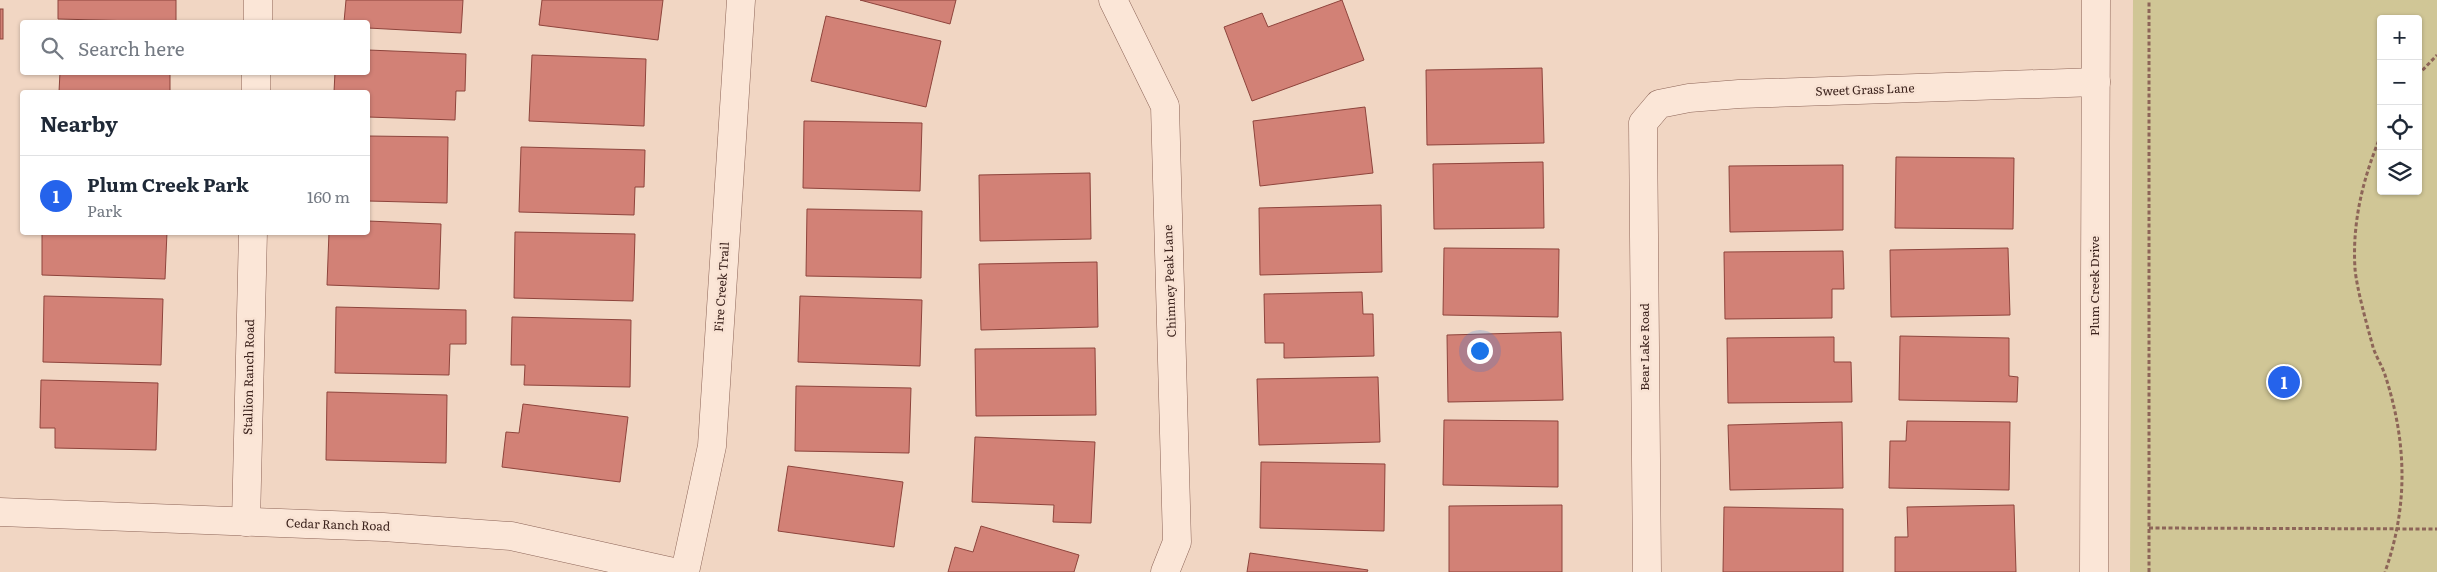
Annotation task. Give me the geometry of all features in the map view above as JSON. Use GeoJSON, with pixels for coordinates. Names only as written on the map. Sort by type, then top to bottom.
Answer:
{"type":"FeatureCollection","features":[{"type":"Feature","properties":{"kind":"street"},"geometry":{"type":"LineString","coordinates":[[258,0],[258,20]]}},
{"type":"Feature","properties":{"kind":"street","name":"Fire Creek Trail"},"geometry":{"type":"LineString","coordinates":[[685,572],[712,446],[741,0]]}},
{"type":"Feature","properties":{"kind":"street","name":"Chimney Peak Lane"},"geometry":{"type":"LineString","coordinates":[[1112,0],[1165,106],[1176,542],[1164,572]]}},
{"type":"Feature","properties":{"kind":"street","name":"Plum Creek Drive"},"geometry":{"type":"LineString","coordinates":[[2094,572],[2096,0]]}},
{"type":"Feature","properties":{"kind":"street"},"geometry":{"type":"LineString","coordinates":[[256,75],[256,90]]}},
{"type":"Feature","properties":{"kind":"street","name":"Sweet Grass Lane"},"geometry":{"type":"LineString","coordinates":[[1643,123],[1660,104],[1690,98],[1739,94],[2096,82]]}},
{"type":"Feature","properties":{"kind":"street","name":"Bear Lake Road"},"geometry":{"type":"LineString","coordinates":[[1643,123],[1646,572]]}},
{"type":"Feature","properties":{"kind":"street","name":"Stallion Ranch Road"},"geometry":{"type":"LineString","coordinates":[[246,522],[253,235]]}},
{"type":"Feature","properties":{"kind":"street","name":"Cedar Ranch Road"},"geometry":{"type":"LineString","coordinates":[[0,512],[383,527],[511,536],[673,572]]}},
{"type":"Feature","properties":{"kind":"path"},"geometry":{"type":"LineString","coordinates":[[2149,0],[2149,572]]}},
{"type":"Feature","properties":{"kind":"path"},"geometry":{"type":"LineString","coordinates":[[2422,71],[2437,55]]}},
{"type":"Feature","properties":{"kind":"path"},"geometry":{"type":"LineString","coordinates":[[2377,147],[2361,193],[2356,226],[2356,270],[2373,348],[2386,378],[2400,441],[2404,486],[2394,545],[2385,572]]}},
{"type":"Feature","properties":{"kind":"path"},"geometry":{"type":"LineString","coordinates":[[2149,528],[2437,529]]}},
{"type":"Feature","properties":{"kind":"shaded area"},"geometry":{"type":"Polygon","coordinates":[[[2133,0],[2437,0],[2437,572],[2130,572],[2133,0]]]}},
{"type":"Feature","properties":{"kind":"building"},"geometry":{"type":"Polygon","coordinates":[[[58,0],[176,0],[176,20],[58,19],[58,0]]]}},
{"type":"Feature","properties":{"kind":"building"},"geometry":{"type":"Polygon","coordinates":[[[346,0],[463,0],[461,33],[370,28],[370,20],[344,20],[346,0]]]}},
{"type":"Feature","properties":{"kind":"building"},"geometry":{"type":"Polygon","coordinates":[[[542,0],[663,0],[658,40],[539,25],[542,0]]]}},
{"type":"Feature","properties":{"kind":"building"},"geometry":{"type":"Polygon","coordinates":[[[860,0],[956,0],[950,24],[860,0]]]}},
{"type":"Feature","properties":{"kind":"building"},"geometry":{"type":"Polygon","coordinates":[[[1342,0],[1364,60],[1252,101],[1224,27],[1262,13],[1268,27],[1342,0]]]}},
{"type":"Feature","properties":{"kind":"building"},"geometry":{"type":"Polygon","coordinates":[[[0,9],[3,9],[3,39],[0,39],[0,9]]]}},
{"type":"Feature","properties":{"kind":"building"},"geometry":{"type":"Polygon","coordinates":[[[826,16],[941,41],[926,107],[811,81],[826,16]]]}},
{"type":"Feature","properties":{"kind":"building"},"geometry":{"type":"Polygon","coordinates":[[[370,50],[466,54],[465,91],[456,91],[455,120],[370,117],[370,90],[334,90],[335,75],[370,75],[370,50]]]}},
{"type":"Feature","properties":{"kind":"building"},"geometry":{"type":"Polygon","coordinates":[[[532,55],[646,59],[644,126],[529,121],[532,55]]]}},
{"type":"Feature","properties":{"kind":"building"},"geometry":{"type":"Polygon","coordinates":[[[1542,68],[1544,143],[1427,145],[1426,70],[1542,68]]]}},
{"type":"Feature","properties":{"kind":"building"},"geometry":{"type":"Polygon","coordinates":[[[60,75],[170,75],[170,90],[59,90],[60,75]]]}},
{"type":"Feature","properties":{"kind":"building"},"geometry":{"type":"Polygon","coordinates":[[[1365,107],[1373,173],[1260,186],[1253,121],[1365,107]]]}},
{"type":"Feature","properties":{"kind":"building"},"geometry":{"type":"Polygon","coordinates":[[[804,121],[922,123],[920,191],[803,188],[804,121]]]}},
{"type":"Feature","properties":{"kind":"building"},"geometry":{"type":"Polygon","coordinates":[[[370,136],[448,137],[447,203],[370,201],[370,136]]]}},
{"type":"Feature","properties":{"kind":"building"},"geometry":{"type":"Polygon","coordinates":[[[521,147],[645,150],[644,187],[635,187],[634,215],[519,212],[521,147]]]}},
{"type":"Feature","properties":{"kind":"building"},"geometry":{"type":"Polygon","coordinates":[[[1896,157],[2014,158],[2013,229],[1895,228],[1896,157]]]}},
{"type":"Feature","properties":{"kind":"building"},"geometry":{"type":"Polygon","coordinates":[[[1543,162],[1544,228],[1434,229],[1433,164],[1543,162]]]}},
{"type":"Feature","properties":{"kind":"building"},"geometry":{"type":"Polygon","coordinates":[[[1843,165],[1843,230],[1730,232],[1729,166],[1843,165]]]}},
{"type":"Feature","properties":{"kind":"building"},"geometry":{"type":"Polygon","coordinates":[[[1090,173],[1091,239],[980,241],[979,175],[1090,173]]]}},
{"type":"Feature","properties":{"kind":"building"},"geometry":{"type":"Polygon","coordinates":[[[1381,205],[1382,272],[1260,275],[1259,208],[1381,205]]]}},
{"type":"Feature","properties":{"kind":"building"},"geometry":{"type":"Polygon","coordinates":[[[807,209],[922,211],[921,278],[806,276],[807,209]]]}},
{"type":"Feature","properties":{"kind":"building"},"geometry":{"type":"Polygon","coordinates":[[[370,221],[441,224],[439,289],[327,285],[329,235],[370,235],[370,221]]]}},
{"type":"Feature","properties":{"kind":"building"},"geometry":{"type":"Polygon","coordinates":[[[515,232],[635,234],[633,301],[514,298],[515,232]]]}},
{"type":"Feature","properties":{"kind":"building"},"geometry":{"type":"Polygon","coordinates":[[[42,235],[167,235],[165,279],[42,275],[42,235]]]}},
{"type":"Feature","properties":{"kind":"building"},"geometry":{"type":"Polygon","coordinates":[[[1444,248],[1559,249],[1558,317],[1443,315],[1444,248]]]}},
{"type":"Feature","properties":{"kind":"building"},"geometry":{"type":"Polygon","coordinates":[[[2008,248],[2010,315],[1891,317],[1890,250],[2008,248]]]}},
{"type":"Feature","properties":{"kind":"building"},"geometry":{"type":"Polygon","coordinates":[[[1843,251],[1844,289],[1832,289],[1832,318],[1725,319],[1724,252],[1843,251]]]}},
{"type":"Feature","properties":{"kind":"building"},"geometry":{"type":"Polygon","coordinates":[[[1097,262],[1098,327],[981,330],[979,264],[1097,262]]]}},
{"type":"Feature","properties":{"kind":"building"},"geometry":{"type":"Polygon","coordinates":[[[1362,292],[1363,314],[1373,314],[1374,356],[1284,358],[1284,343],[1265,343],[1264,294],[1362,292]]]}},
{"type":"Feature","properties":{"kind":"building"},"geometry":{"type":"Polygon","coordinates":[[[44,296],[163,299],[161,365],[43,362],[44,296]]]}},
{"type":"Feature","properties":{"kind":"building"},"geometry":{"type":"Polygon","coordinates":[[[800,296],[922,300],[920,366],[798,362],[800,296]]]}},
{"type":"Feature","properties":{"kind":"building"},"geometry":{"type":"Polygon","coordinates":[[[336,307],[466,310],[466,344],[450,344],[449,375],[335,373],[336,307]]]}},
{"type":"Feature","properties":{"kind":"building"},"geometry":{"type":"Polygon","coordinates":[[[512,317],[631,320],[630,387],[524,385],[525,365],[511,365],[512,317]]]}},
{"type":"Feature","properties":{"kind":"building"},"geometry":{"type":"Polygon","coordinates":[[[1561,332],[1563,400],[1448,402],[1447,335],[1561,332]]]}},
{"type":"Feature","properties":{"kind":"building"},"geometry":{"type":"Polygon","coordinates":[[[1900,336],[2009,338],[2009,376],[2018,377],[2017,402],[1899,400],[1900,336]]]}},
{"type":"Feature","properties":{"kind":"building"},"geometry":{"type":"Polygon","coordinates":[[[1834,337],[1834,362],[1851,362],[1852,402],[1728,403],[1727,338],[1834,337]]]}},
{"type":"Feature","properties":{"kind":"building"},"geometry":{"type":"Polygon","coordinates":[[[1095,348],[1096,415],[976,416],[975,349],[1095,348]]]}},
{"type":"Feature","properties":{"kind":"building"},"geometry":{"type":"Polygon","coordinates":[[[1378,377],[1380,442],[1259,445],[1257,379],[1378,377]]]}},
{"type":"Feature","properties":{"kind":"building"},"geometry":{"type":"Polygon","coordinates":[[[41,380],[158,383],[156,450],[55,448],[55,428],[40,428],[41,380]]]}},
{"type":"Feature","properties":{"kind":"building"},"geometry":{"type":"Polygon","coordinates":[[[796,386],[911,388],[909,453],[795,451],[796,386]]]}},
{"type":"Feature","properties":{"kind":"building"},"geometry":{"type":"Polygon","coordinates":[[[327,392],[447,395],[446,463],[326,460],[327,392]]]}},
{"type":"Feature","properties":{"kind":"building"},"geometry":{"type":"Polygon","coordinates":[[[523,404],[628,417],[620,482],[502,467],[506,432],[519,433],[523,404]]]}},
{"type":"Feature","properties":{"kind":"building"},"geometry":{"type":"Polygon","coordinates":[[[1444,420],[1558,421],[1558,487],[1443,485],[1444,420]]]}},
{"type":"Feature","properties":{"kind":"building"},"geometry":{"type":"Polygon","coordinates":[[[1907,421],[2010,422],[2009,490],[1889,488],[1890,441],[1906,441],[1907,421]]]}},
{"type":"Feature","properties":{"kind":"building"},"geometry":{"type":"Polygon","coordinates":[[[1842,422],[1843,488],[1730,490],[1728,425],[1842,422]]]}},
{"type":"Feature","properties":{"kind":"building"},"geometry":{"type":"Polygon","coordinates":[[[975,437],[1095,442],[1091,523],[1053,522],[1054,505],[972,502],[975,437]]]}},
{"type":"Feature","properties":{"kind":"building"},"geometry":{"type":"Polygon","coordinates":[[[1261,462],[1385,464],[1384,531],[1260,528],[1261,462]]]}},
{"type":"Feature","properties":{"kind":"building"},"geometry":{"type":"Polygon","coordinates":[[[788,466],[903,482],[894,547],[778,531],[788,466]]]}},
{"type":"Feature","properties":{"kind":"building"},"geometry":{"type":"Polygon","coordinates":[[[1562,505],[1562,572],[1449,572],[1449,506],[1562,505]]]}},
{"type":"Feature","properties":{"kind":"building"},"geometry":{"type":"Polygon","coordinates":[[[2014,505],[2016,572],[1895,572],[1895,537],[1908,537],[1907,507],[2014,505]]]}},
{"type":"Feature","properties":{"kind":"building"},"geometry":{"type":"Polygon","coordinates":[[[1724,507],[1843,509],[1843,572],[1723,572],[1724,507]]]}},
{"type":"Feature","properties":{"kind":"building"},"geometry":{"type":"Polygon","coordinates":[[[981,526],[1079,555],[1074,572],[948,572],[955,547],[973,552],[981,526]]]}},
{"type":"Feature","properties":{"kind":"building"},"geometry":{"type":"Polygon","coordinates":[[[1250,553],[1368,570],[1367,572],[1247,572],[1250,553]]]}},
{"type":"Feature","properties":{"kind":"place","name":"Plum Creek Park"},"geometry":{"type":"Point","coordinates":[2284,382]}}]}
